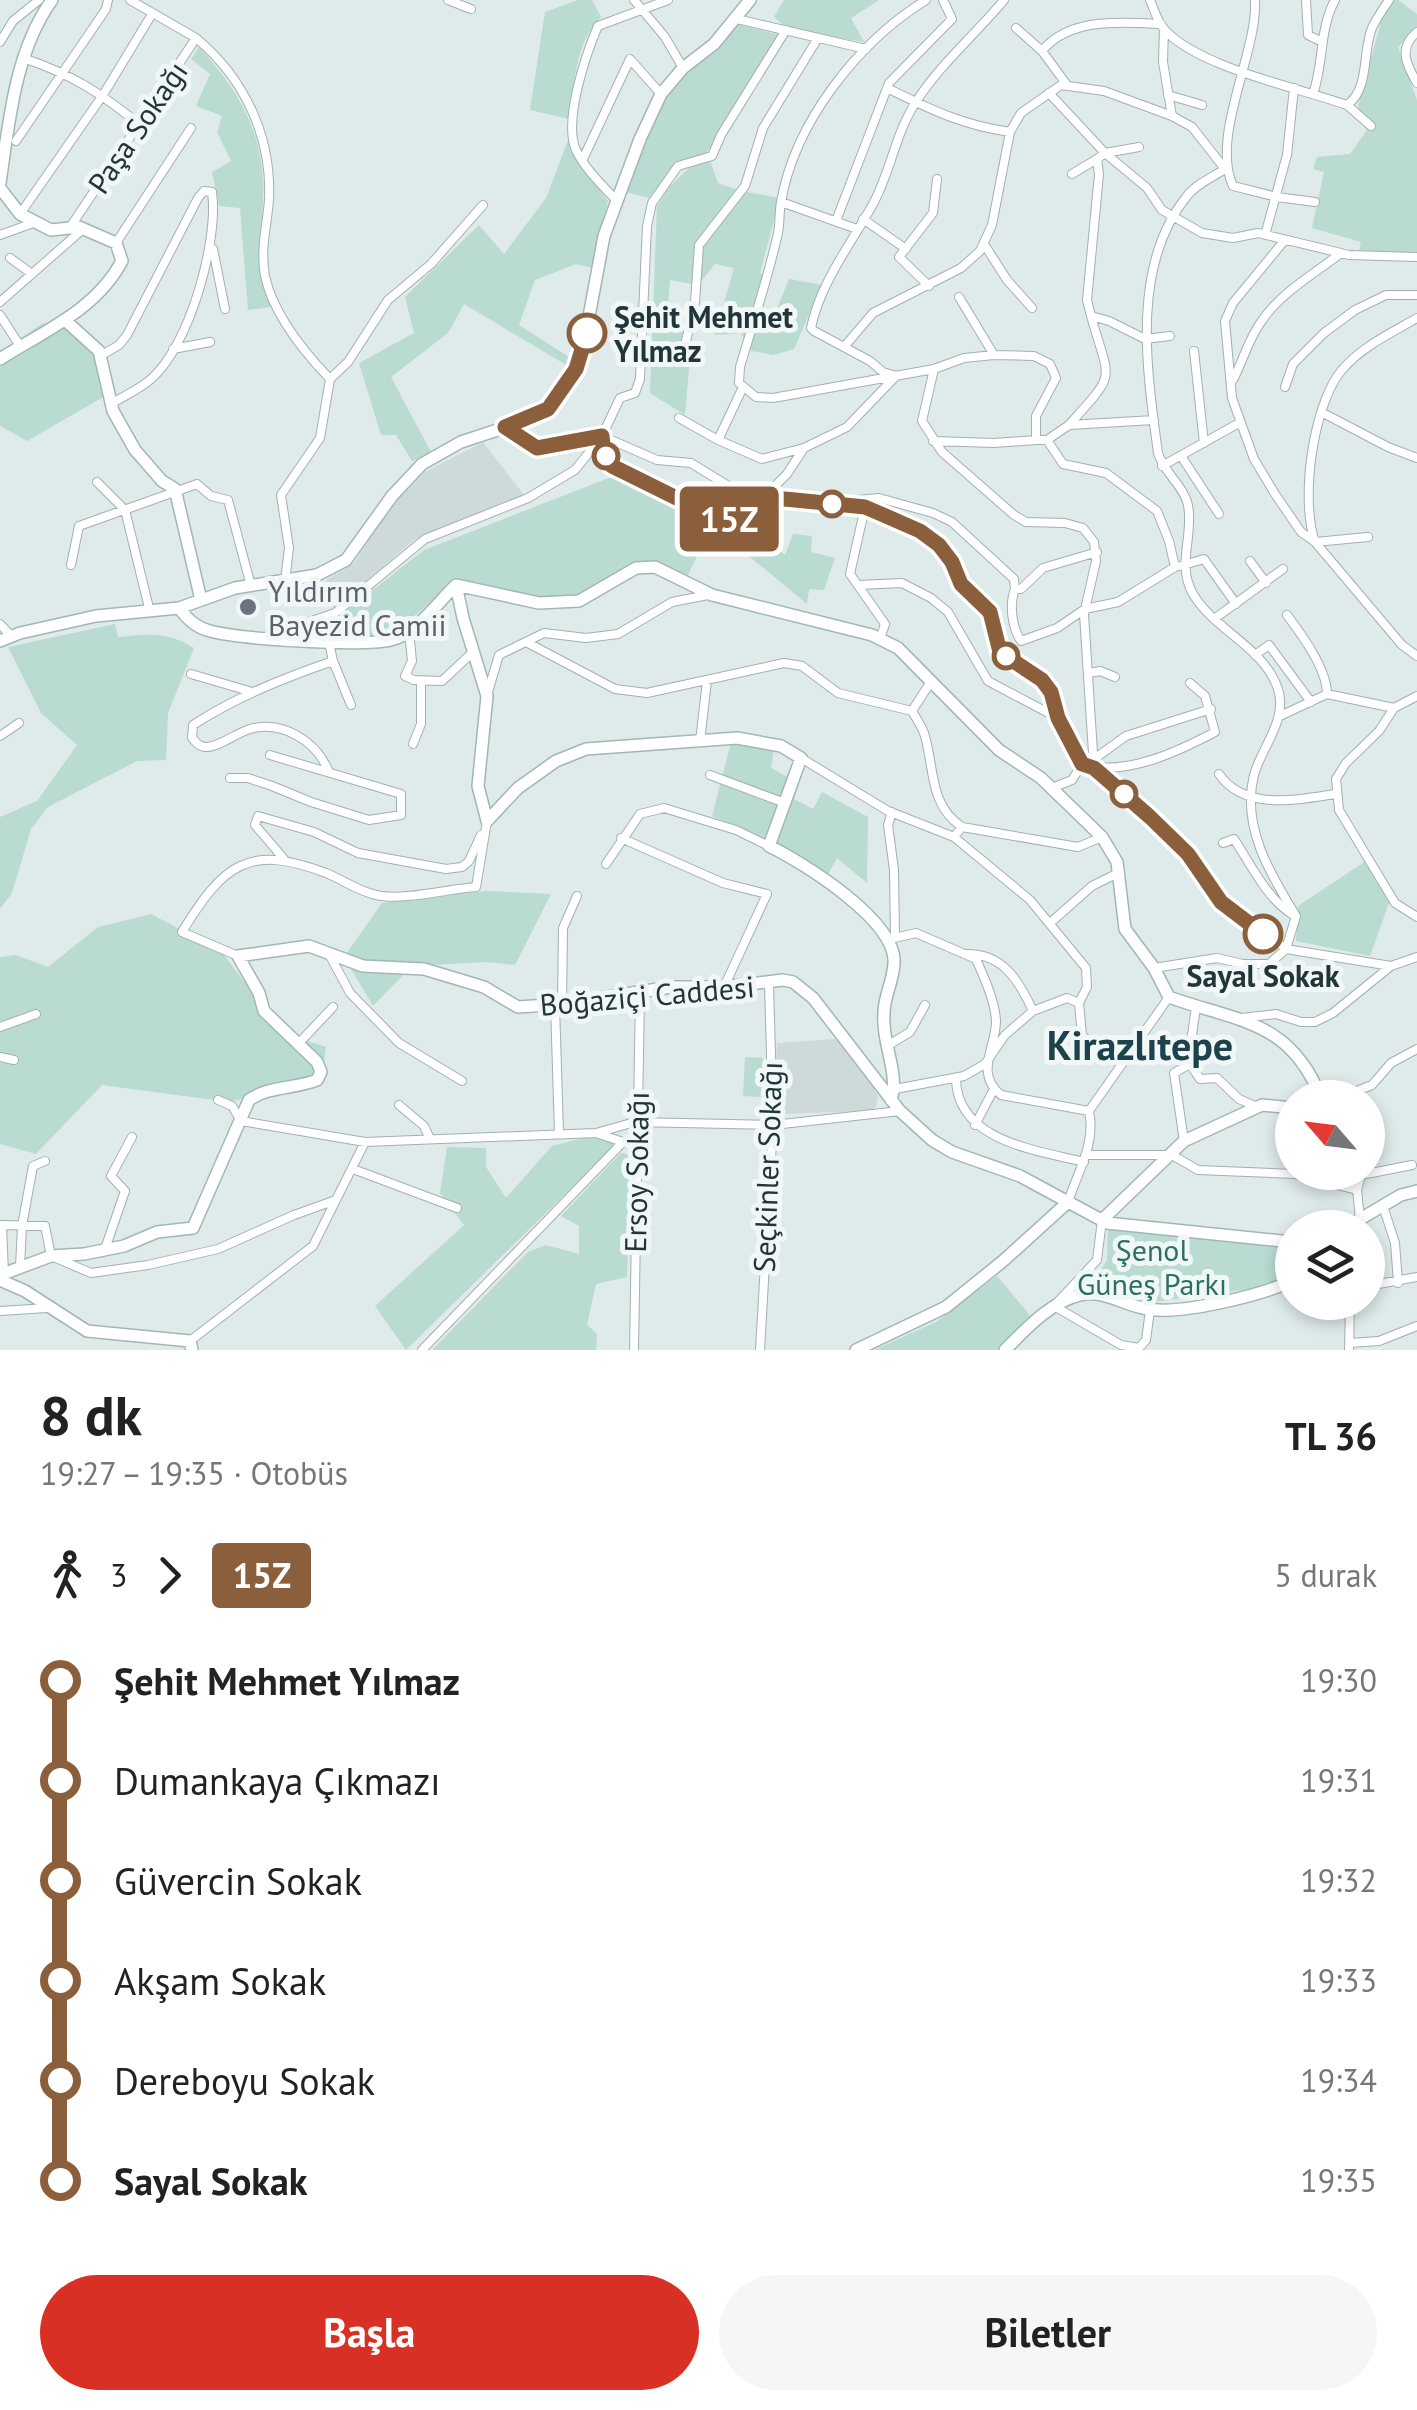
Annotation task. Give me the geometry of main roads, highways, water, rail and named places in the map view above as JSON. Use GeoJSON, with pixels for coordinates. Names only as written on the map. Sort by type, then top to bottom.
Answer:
{"type":"FeatureCollection","features":[{"type":"Feature","properties":{"kind":"place","name":"Şehit Mehmet Yılmaz"},"geometry":{"type":"Point","coordinates":[587,333]}},
{"type":"Feature","properties":{"kind":"place","name":"Yıldırım Bayezid Camii"},"geometry":{"type":"Point","coordinates":[248,607]}},
{"type":"Feature","properties":{"kind":"place","name":"Sayal Sokak"},"geometry":{"type":"Point","coordinates":[1263,934]}},
{"type":"Feature","properties":{"kind":"district","name":"Kirazlıtepe"},"geometry":{"type":"Point","coordinates":[1140,1045]}},
{"type":"Feature","properties":{"kind":"park label","name":"Şenol Güneş Parkı"},"geometry":{"type":"Point","coordinates":[1152,1266]}}]}
